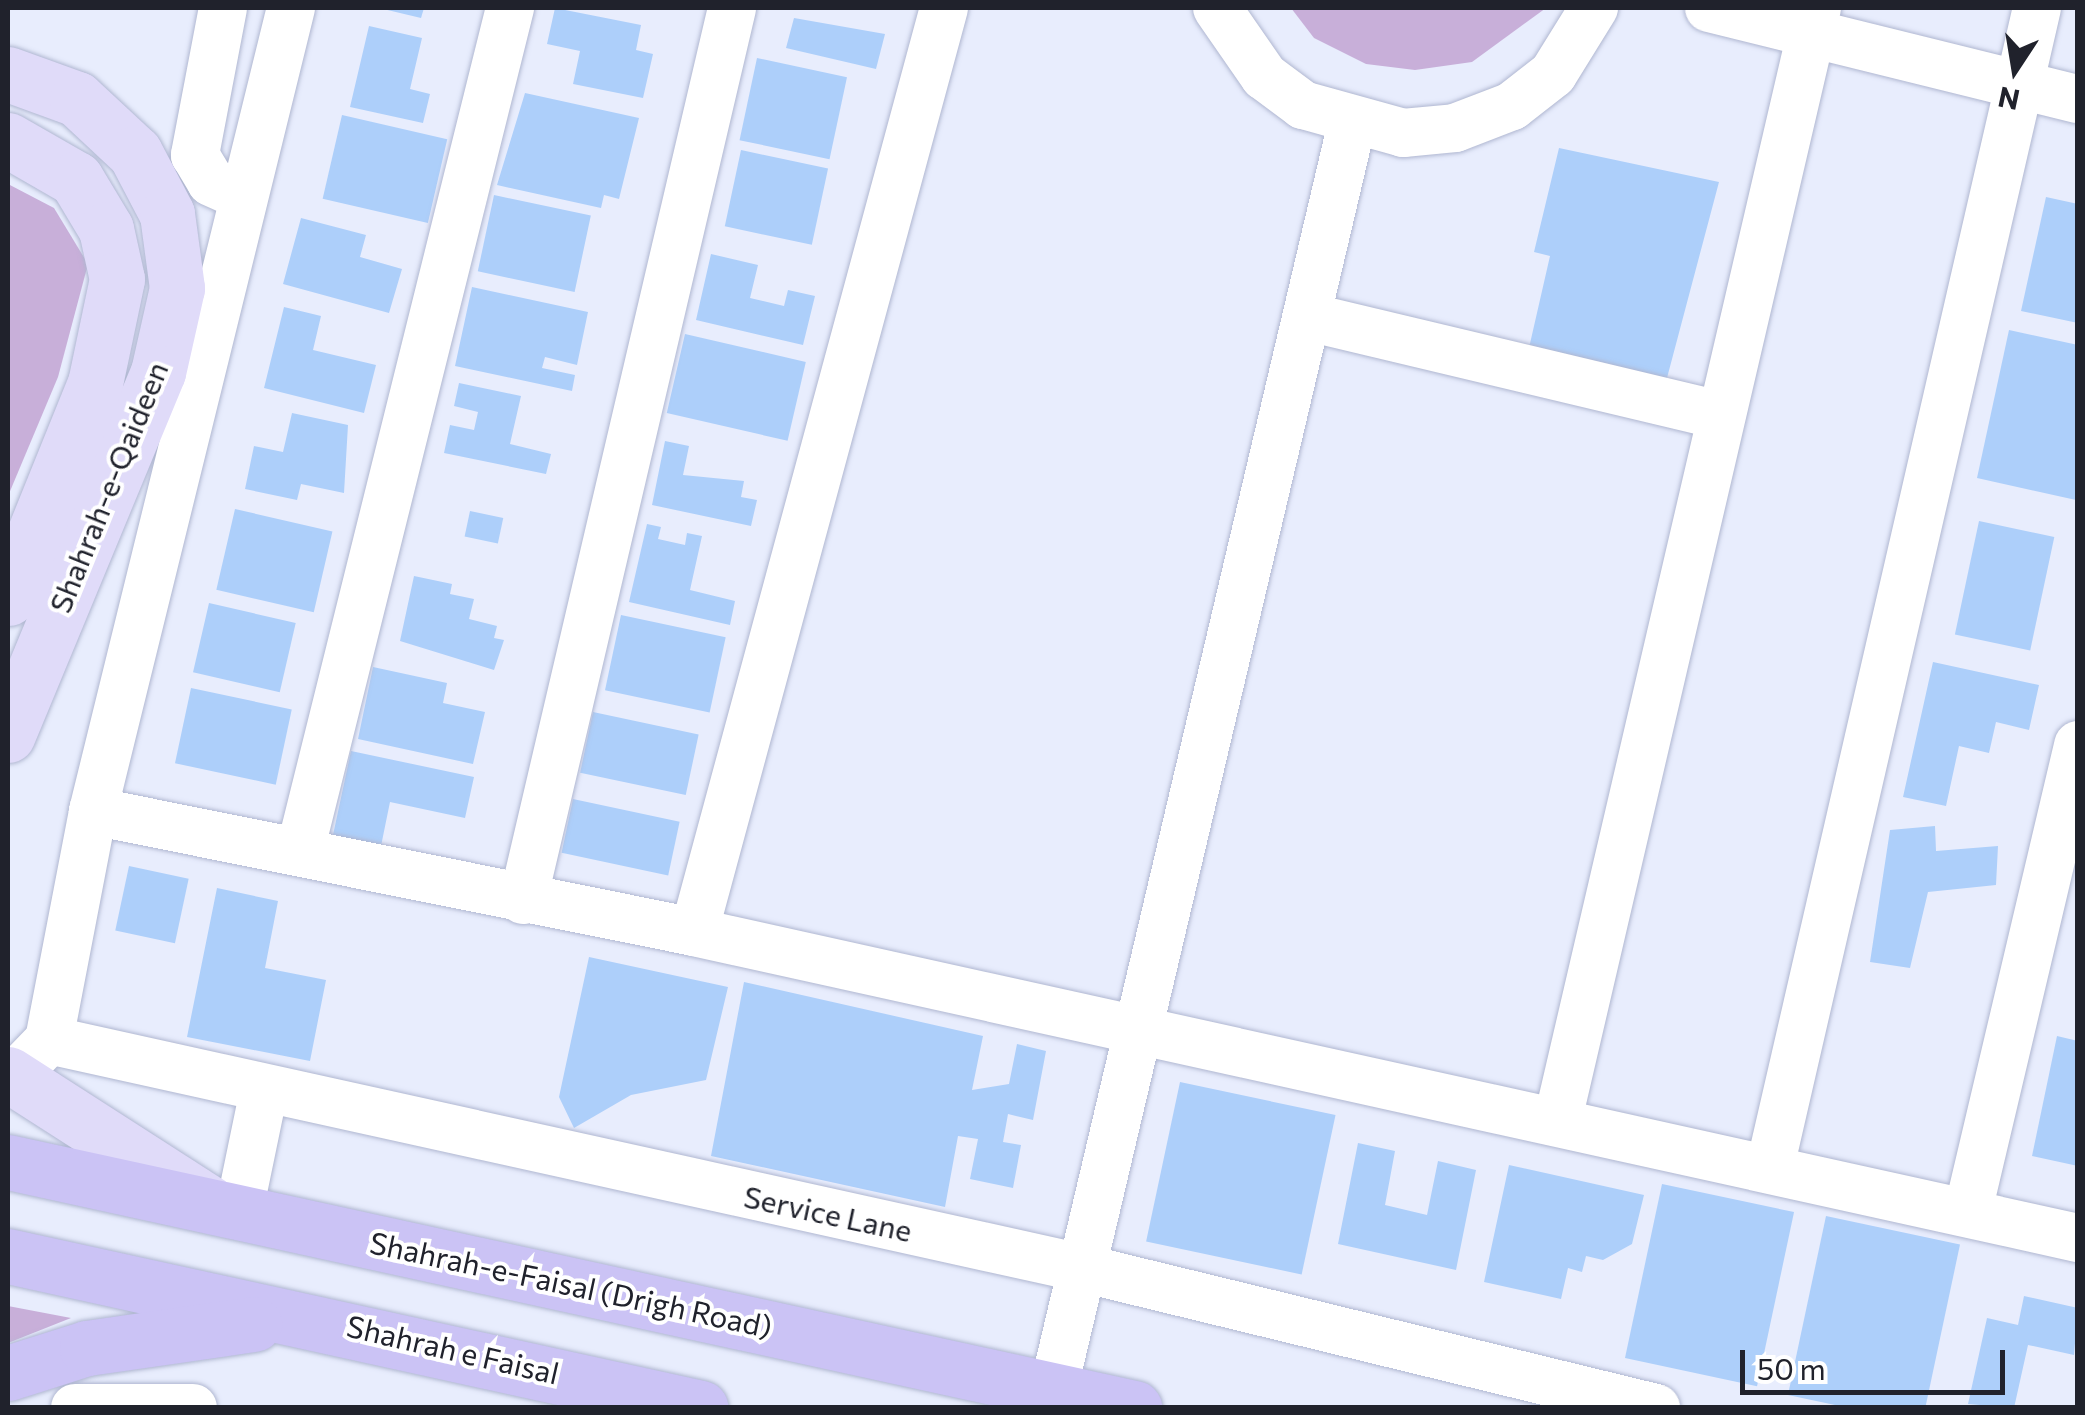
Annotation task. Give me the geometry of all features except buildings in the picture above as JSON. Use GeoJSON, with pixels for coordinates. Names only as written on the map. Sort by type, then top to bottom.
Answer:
{"type":"FeatureCollection","features":[{"type":"Feature","properties":{"kind":"highway","name":"Shahrah-e-Faisal (Drigh Road)"},"geometry":{"type":"LineString","coordinates":[[8,1162],[1134,1408]]}},
{"type":"Feature","properties":{"kind":"highway"},"geometry":{"type":"LineString","coordinates":[[8,1256],[322,1319]]}},
{"type":"Feature","properties":{"kind":"highway"},"geometry":{"type":"LineString","coordinates":[[8,1373],[177,1330],[322,1319]]}},
{"type":"Feature","properties":{"kind":"highway","name":"Shahrah e Faisal"},"geometry":{"type":"LineString","coordinates":[[322,1319],[701,1408]]}},
{"type":"Feature","properties":{"kind":"main road","name":"Shahrah-e-Qaideen"},"geometry":{"type":"LineString","coordinates":[[8,74],[77,99],[134,153],[167,214],[177,288],[158,372],[8,735]]}},
{"type":"Feature","properties":{"kind":"main road","name":"Shahrah-e-Qaideen"},"geometry":{"type":"LineString","coordinates":[[8,140],[76,179],[106,229],[116,279],[95,383],[8,598]]}},
{"type":"Feature","properties":{"kind":"main road"},"geometry":{"type":"LineString","coordinates":[[23,1064],[224,1207]]}},
{"type":"Feature","properties":{"kind":"street"},"geometry":{"type":"LineString","coordinates":[[223,8],[195,156],[211,182],[243,196]]}},
{"type":"Feature","properties":{"kind":"street"},"geometry":{"type":"LineString","coordinates":[[23,1064],[93,812],[291,8]]}},
{"type":"Feature","properties":{"kind":"street"},"geometry":{"type":"LineString","coordinates":[[300,851],[510,8]]}},
{"type":"Feature","properties":{"kind":"street"},"geometry":{"type":"LineString","coordinates":[[523,900],[732,8]]}},
{"type":"Feature","properties":{"kind":"street"},"geometry":{"type":"LineString","coordinates":[[694,932],[944,8]]}},
{"type":"Feature","properties":{"kind":"street"},"geometry":{"type":"LineString","coordinates":[[1217,8],[1264,76],[1304,105],[1352,123],[1404,133],[1456,128],[1512,106],[1553,74],[1594,8]]}},
{"type":"Feature","properties":{"kind":"street"},"geometry":{"type":"LineString","coordinates":[[1709,8],[1814,20],[2078,99]]}},
{"type":"Feature","properties":{"kind":"street"},"geometry":{"type":"LineString","coordinates":[[1770,1167],[2037,8]]}},
{"type":"Feature","properties":{"kind":"street"},"geometry":{"type":"LineString","coordinates":[[1558,1119],[1814,20]]}},
{"type":"Feature","properties":{"kind":"street"},"geometry":{"type":"LineString","coordinates":[[1053,1390],[1352,123]]}},
{"type":"Feature","properties":{"kind":"street"},"geometry":{"type":"LineString","coordinates":[[1308,317],[1720,415]]}},
{"type":"Feature","properties":{"kind":"street"},"geometry":{"type":"LineString","coordinates":[[1968,1211],[2078,744]]}},
{"type":"Feature","properties":{"kind":"street"},"geometry":{"type":"LineString","coordinates":[[93,812],[694,932],[1558,1119],[2078,1238]]}},
{"type":"Feature","properties":{"kind":"street","name":"Service Lane"},"geometry":{"type":"LineString","coordinates":[[23,1064],[264,1090],[1082,1268],[1656,1408]]}},
{"type":"Feature","properties":{"kind":"street"},"geometry":{"type":"LineString","coordinates":[[224,1207],[264,1090]]}},
{"type":"Feature","properties":{"kind":"street"},"geometry":{"type":"LineString","coordinates":[[75,1408],[193,1408]]}},
{"type":"Feature","properties":{"kind":"shaded area"},"geometry":{"type":"Polygon","coordinates":[[[1291,8],[1546,8],[1472,62],[1415,70],[1366,64],[1314,38],[1291,8]]]}},
{"type":"Feature","properties":{"kind":"shaded area"},"geometry":{"type":"Polygon","coordinates":[[[8,184],[54,208],[88,264],[58,377],[8,496],[8,184]]]}},
{"type":"Feature","properties":{"kind":"shaded area"},"geometry":{"type":"Polygon","coordinates":[[[8,1306],[71,1318],[8,1343],[8,1306]]]}}]}
